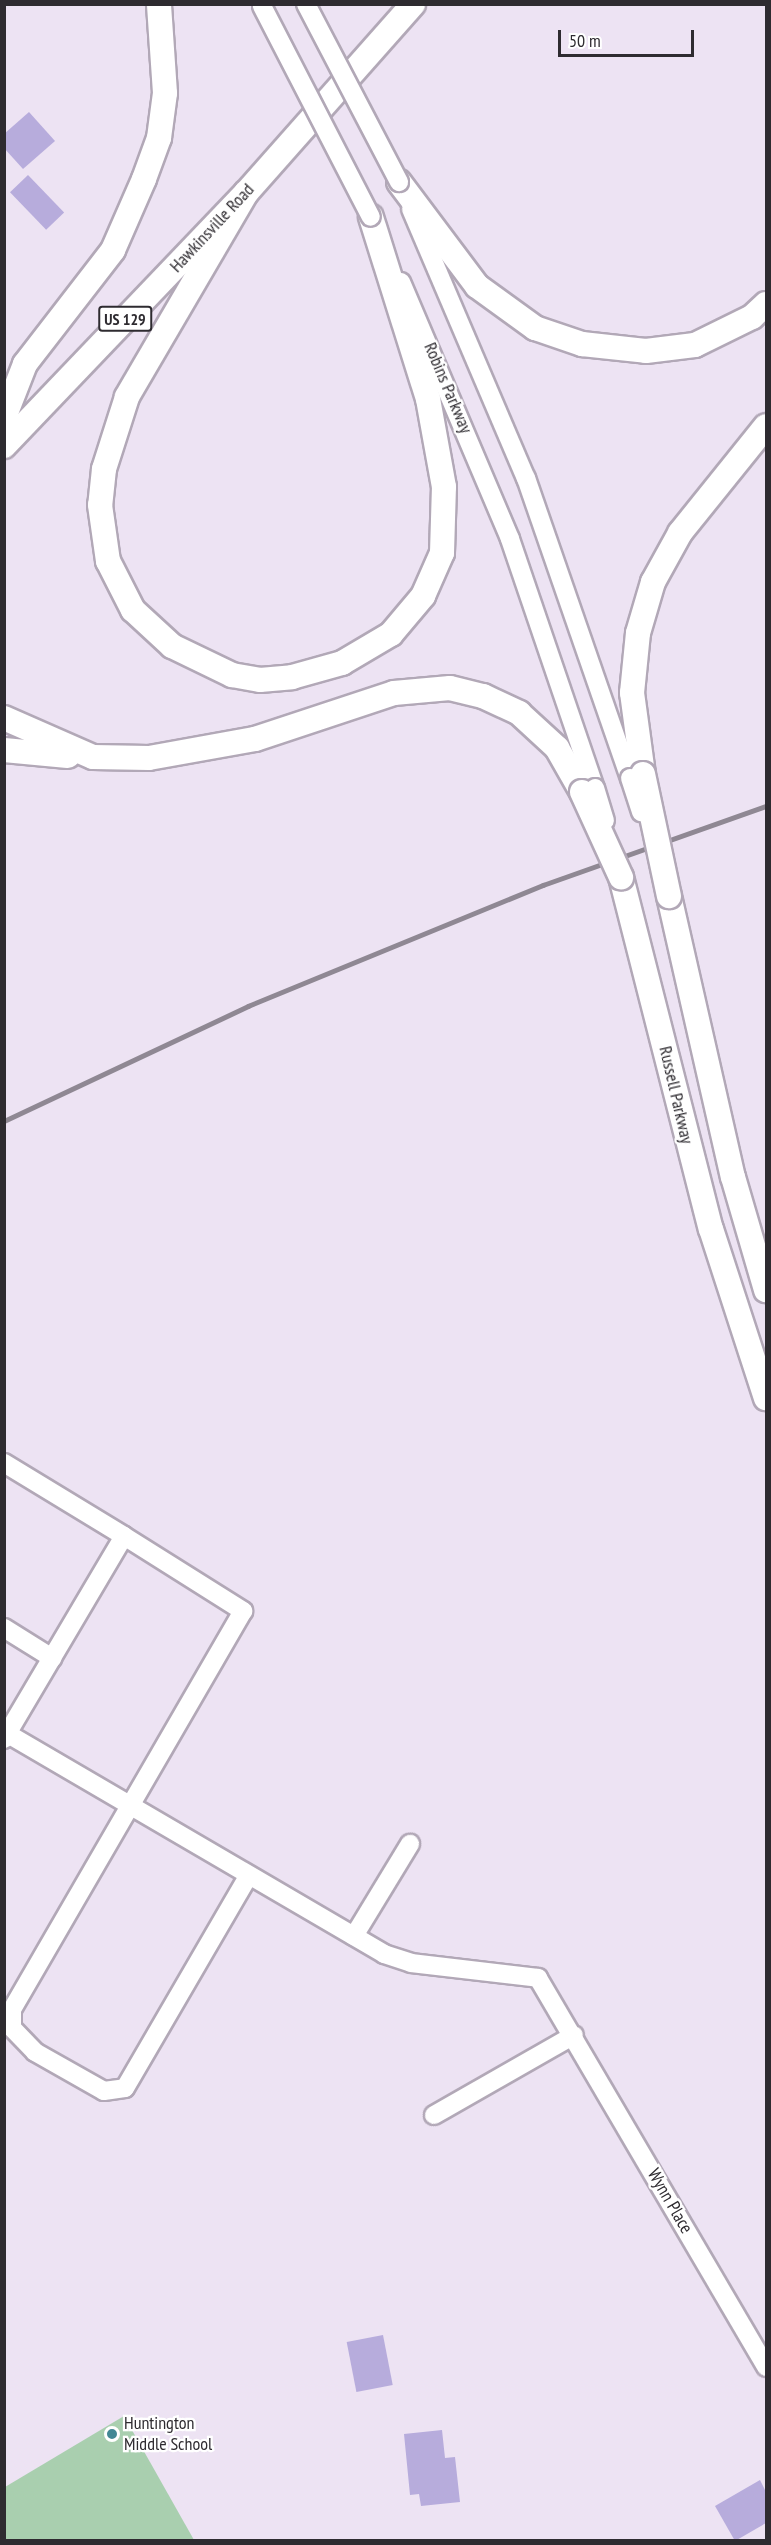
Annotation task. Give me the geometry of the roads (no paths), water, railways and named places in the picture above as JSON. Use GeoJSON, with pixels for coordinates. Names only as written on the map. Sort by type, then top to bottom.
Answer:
{"type":"FeatureCollection","features":[{"type":"Feature","properties":{"kind":"main road"},"geometry":{"type":"LineString","coordinates":[[4,418],[26,364],[113,250],[144,179],[159,138],[165,93],[159,4]]}},
{"type":"Feature","properties":{"kind":"main road","name":"Hawkinsville Road"},"geometry":{"type":"LineString","coordinates":[[4,446],[246,193],[413,5]]}},
{"type":"Feature","properties":{"kind":"main road"},"geometry":{"type":"LineString","coordinates":[[399,182],[477,286],[544,331],[582,344],[646,351],[695,345],[752,317],[766,304]]}},
{"type":"Feature","properties":{"kind":"main road"},"geometry":{"type":"LineString","coordinates":[[246,193],[127,397],[104,469],[100,505],[108,561],[133,610],[172,646],[232,675],[260,680],[292,677],[342,663],[391,634],[423,596],[442,554],[444,487],[428,399],[370,217]]}},
{"type":"Feature","properties":{"kind":"main road"},"geometry":{"type":"LineString","coordinates":[[766,426],[680,533],[646,603],[632,693],[637,776],[669,896],[733,1177],[766,1290]]}},
{"type":"Feature","properties":{"kind":"main road","name":"Russell Parkway"},"geometry":{"type":"LineString","coordinates":[[4,750],[93,757],[149,758],[203,751],[394,693],[450,688],[483,696],[519,713],[557,748],[589,790],[621,877],[711,1229],[766,1398]]}},
{"type":"Feature","properties":{"kind":"main road"},"geometry":{"type":"LineString","coordinates":[[4,718],[93,757]]}},
{"type":"Feature","properties":{"kind":"street","name":"Robins Parkway"},"geometry":{"type":"LineString","coordinates":[[306,4],[399,182],[526,478],[637,776]]}},
{"type":"Feature","properties":{"kind":"street","name":"Robins Parkway"},"geometry":{"type":"LineString","coordinates":[[261,5],[370,217],[472,443],[545,633],[589,790]]}},
{"type":"Feature","properties":{"kind":"street"},"geometry":{"type":"LineString","coordinates":[[4,1463],[243,1611],[12,2010],[12,2028],[35,2052],[104,2091],[124,2088],[249,1875]]}},
{"type":"Feature","properties":{"kind":"street"},"geometry":{"type":"LineString","coordinates":[[124,1536],[6,1736],[354,1936],[410,1844]]}},
{"type":"Feature","properties":{"kind":"street"},"geometry":{"type":"LineString","coordinates":[[4,1628],[52,1658]]}},
{"type":"Feature","properties":{"kind":"street","name":"Wynn Place"},"geometry":{"type":"LineString","coordinates":[[354,1936],[411,1963],[538,1978],[574,2035],[766,2367]]}},
{"type":"Feature","properties":{"kind":"street"},"geometry":{"type":"LineString","coordinates":[[434,2115],[574,2035]]}},
{"type":"Feature","properties":{"kind":"railway"},"geometry":{"type":"LineString","coordinates":[[4,1121],[248,1006],[543,885],[766,806]]}},
{"type":"Feature","properties":{"kind":"place","name":"Huntington Middle School"},"geometry":{"type":"Point","coordinates":[112,2434]}}]}
